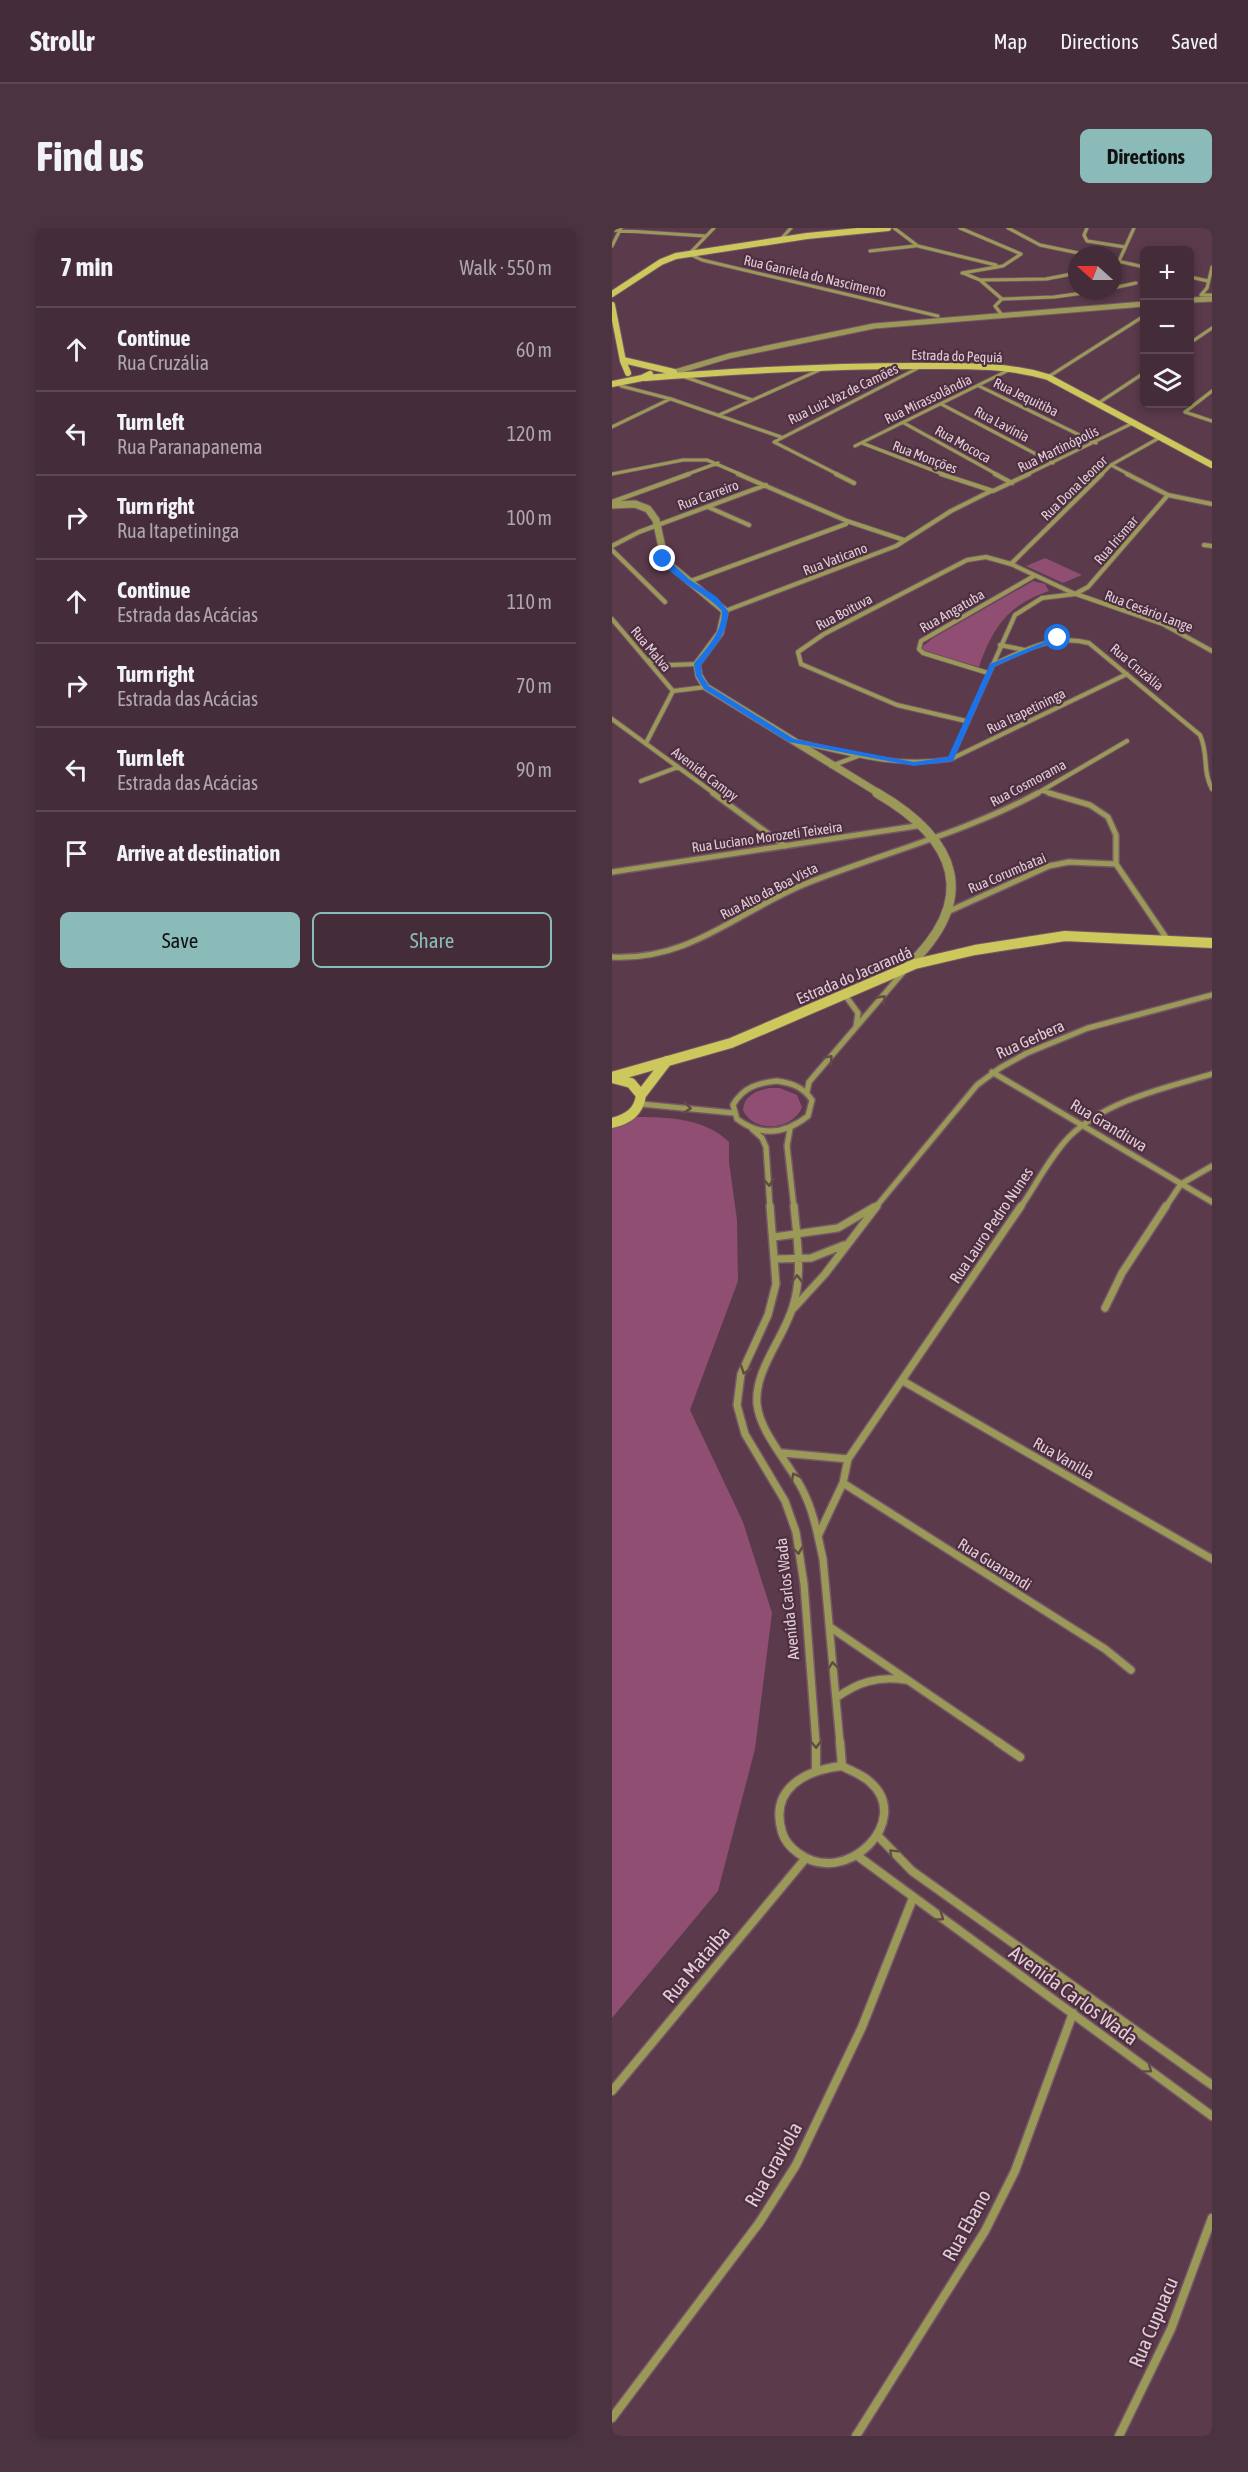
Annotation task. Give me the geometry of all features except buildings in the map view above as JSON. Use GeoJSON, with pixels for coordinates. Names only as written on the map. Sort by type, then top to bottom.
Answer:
{"type":"FeatureCollection","features":[{"type":"Feature","properties":{"kind":"main road"},"geometry":{"type":"LineString","coordinates":[[612,294],[661,262],[689,254],[781,239],[888,228]]}},
{"type":"Feature","properties":{"kind":"main road"},"geometry":{"type":"LineString","coordinates":[[612,304],[619,320],[624,369],[630,376]]}},
{"type":"Feature","properties":{"kind":"main road","name":"Estrada do Pequiá"},"geometry":{"type":"LineString","coordinates":[[622,360],[659,377],[705,372],[828,366],[1011,369],[1048,377],[1211,464]]}},
{"type":"Feature","properties":{"kind":"main road"},"geometry":{"type":"LineString","coordinates":[[697,364],[697,368],[705,372]]}},
{"type":"Feature","properties":{"kind":"main road"},"geometry":{"type":"LineString","coordinates":[[612,384],[630,376],[663,369]]}},
{"type":"Feature","properties":{"kind":"main road","name":"Estrada do Pequiá"},"geometry":{"type":"LineString","coordinates":[[663,369],[676,374]]}},
{"type":"Feature","properties":{"kind":"main road"},"geometry":{"type":"LineString","coordinates":[[612,376],[630,376]]}},
{"type":"Feature","properties":{"kind":"main road","name":"Estrada do Jacarandá"},"geometry":{"type":"LineString","coordinates":[[612,1078],[730,1043],[906,969],[975,950],[1065,936],[1167,939],[1212,943]]}},
{"type":"Feature","properties":{"kind":"main road"},"geometry":{"type":"LineString","coordinates":[[612,1123],[628,1118],[667,1061]]}},
{"type":"Feature","properties":{"kind":"main road"},"geometry":{"type":"LineString","coordinates":[[612,1078],[631,1083],[641,1099]]}},
{"type":"Feature","properties":{"kind":"street"},"geometry":{"type":"LineString","coordinates":[[689,254],[714,228]]}},
{"type":"Feature","properties":{"kind":"street"},"geometry":{"type":"LineString","coordinates":[[781,239],[791,228]]}},
{"type":"Feature","properties":{"kind":"street"},"geometry":{"type":"LineString","coordinates":[[894,228],[918,246]]}},
{"type":"Feature","properties":{"kind":"street"},"geometry":{"type":"LineString","coordinates":[[960,228],[1021,254],[1016,260],[962,273],[980,280],[1002,299]]}},
{"type":"Feature","properties":{"kind":"street"},"geometry":{"type":"LineString","coordinates":[[1008,228],[1040,245],[1068,251]]}},
{"type":"Feature","properties":{"kind":"street"},"geometry":{"type":"LineString","coordinates":[[1088,228],[1084,235],[1087,240],[1125,248]]}},
{"type":"Feature","properties":{"kind":"street"},"geometry":{"type":"LineString","coordinates":[[1122,254],[1134,228]]}},
{"type":"Feature","properties":{"kind":"street"},"geometry":{"type":"LineString","coordinates":[[612,246],[621,229]]}},
{"type":"Feature","properties":{"kind":"street"},"geometry":{"type":"LineString","coordinates":[[612,230],[705,236]]}},
{"type":"Feature","properties":{"kind":"street"},"geometry":{"type":"LineString","coordinates":[[870,251],[918,246],[999,265]]}},
{"type":"Feature","properties":{"kind":"street","name":"Rua Ganriela do Nascimento"},"geometry":{"type":"LineString","coordinates":[[689,254],[702,260],[938,316]]}},
{"type":"Feature","properties":{"kind":"street"},"geometry":{"type":"LineString","coordinates":[[1122,262],[1140,266]]}},
{"type":"Feature","properties":{"kind":"street"},"geometry":{"type":"LineString","coordinates":[[1201,295],[1210,279],[1212,267]]}},
{"type":"Feature","properties":{"kind":"street"},"geometry":{"type":"LineString","coordinates":[[980,280],[1046,279],[1068,275]]}},
{"type":"Feature","properties":{"kind":"street"},"geometry":{"type":"LineString","coordinates":[[1194,277],[1210,279]]}},
{"type":"Feature","properties":{"kind":"street"},"geometry":{"type":"LineString","coordinates":[[1122,286],[1137,283]]}},
{"type":"Feature","properties":{"kind":"street"},"geometry":{"type":"LineString","coordinates":[[1001,314],[995,306],[1002,299],[1068,295]]}},
{"type":"Feature","properties":{"kind":"street"},"geometry":{"type":"LineString","coordinates":[[1194,296],[1211,298]]}},
{"type":"Feature","properties":{"kind":"street"},"geometry":{"type":"LineString","coordinates":[[1194,300],[1211,298]]}},
{"type":"Feature","properties":{"kind":"street"},"geometry":{"type":"LineString","coordinates":[[676,374],[697,364],[762,346],[873,326],[1140,302]]}},
{"type":"Feature","properties":{"kind":"street"},"geometry":{"type":"LineString","coordinates":[[663,369],[843,326],[938,316],[1001,314]]}},
{"type":"Feature","properties":{"kind":"street"},"geometry":{"type":"LineString","coordinates":[[1048,377],[1140,319]]}},
{"type":"Feature","properties":{"kind":"street"},"geometry":{"type":"LineString","coordinates":[[1194,340],[1212,328]]}},
{"type":"Feature","properties":{"kind":"street"},"geometry":{"type":"LineString","coordinates":[[612,343],[622,344]]}},
{"type":"Feature","properties":{"kind":"street"},"geometry":{"type":"LineString","coordinates":[[719,415],[828,366]]}},
{"type":"Feature","properties":{"kind":"street","name":"Rua Luiz Vaz de Camões"},"geometry":{"type":"LineString","coordinates":[[854,483],[774,442],[923,366]]}},
{"type":"Feature","properties":{"kind":"street","name":"Rua Mirassolândia"},"geometry":{"type":"LineString","coordinates":[[855,446],[1011,369]]}},
{"type":"Feature","properties":{"kind":"street"},"geometry":{"type":"LineString","coordinates":[[676,374],[752,400]]}},
{"type":"Feature","properties":{"kind":"street"},"geometry":{"type":"LineString","coordinates":[[612,390],[621,386],[630,376]]}},
{"type":"Feature","properties":{"kind":"street"},"geometry":{"type":"LineString","coordinates":[[1098,404],[1140,376]]}},
{"type":"Feature","properties":{"kind":"street"},"geometry":{"type":"LineString","coordinates":[[621,386],[671,399],[781,437]]}},
{"type":"Feature","properties":{"kind":"street","name":"Rua Jequitiba"},"geometry":{"type":"LineString","coordinates":[[979,386],[1096,443]]}},
{"type":"Feature","properties":{"kind":"street"},"geometry":{"type":"LineString","coordinates":[[1212,391],[1185,412],[1212,421]]}},
{"type":"Feature","properties":{"kind":"street"},"geometry":{"type":"LineString","coordinates":[[612,427],[671,399]]}},
{"type":"Feature","properties":{"kind":"street","name":"Rua Lavínia"},"geometry":{"type":"LineString","coordinates":[[941,404],[1053,463]]}},
{"type":"Feature","properties":{"kind":"street","name":"Rua Mococa"},"geometry":{"type":"LineString","coordinates":[[904,423],[1012,483]]}},
{"type":"Feature","properties":{"kind":"street","name":"Rua Martinópolis"},"geometry":{"type":"LineString","coordinates":[[946,514],[1133,423]]}},
{"type":"Feature","properties":{"kind":"street","name":"Rua Dona leonor"},"geometry":{"type":"LineString","coordinates":[[1011,564],[1111,465],[1159,438]]}},
{"type":"Feature","properties":{"kind":"street","name":"Rua Monções"},"geometry":{"type":"LineString","coordinates":[[862,443],[991,491]]}},
{"type":"Feature","properties":{"kind":"street"},"geometry":{"type":"LineString","coordinates":[[612,474],[692,458],[718,463],[846,520],[904,540]]}},
{"type":"Feature","properties":{"kind":"street"},"geometry":{"type":"LineString","coordinates":[[612,504],[718,463]]}},
{"type":"Feature","properties":{"kind":"street"},"geometry":{"type":"LineString","coordinates":[[1111,465],[1168,495],[1212,504]]}},
{"type":"Feature","properties":{"kind":"street","name":"Rua Carreiro"},"geometry":{"type":"LineString","coordinates":[[612,548],[657,525],[766,485]]}},
{"type":"Feature","properties":{"kind":"street","name":"Rua Irismar"},"geometry":{"type":"LineString","coordinates":[[1075,594],[1088,587],[1168,495]]}},
{"type":"Feature","properties":{"kind":"street"},"geometry":{"type":"LineString","coordinates":[[612,504],[643,506],[651,512],[657,525],[663,559],[688,582],[715,599],[725,611],[725,625],[720,636],[697,664],[670,665],[646,660]]}},
{"type":"Feature","properties":{"kind":"street"},"geometry":{"type":"LineString","coordinates":[[708,507],[749,525]]}},
{"type":"Feature","properties":{"kind":"street","name":"Rua Vaticano"},"geometry":{"type":"LineString","coordinates":[[725,611],[896,546],[946,514]]}},
{"type":"Feature","properties":{"kind":"street"},"geometry":{"type":"LineString","coordinates":[[688,582],[836,529],[846,525],[846,520]]}},
{"type":"Feature","properties":{"kind":"street"},"geometry":{"type":"LineString","coordinates":[[1204,545],[1212,546]]}},
{"type":"Feature","properties":{"kind":"street"},"geometry":{"type":"LineString","coordinates":[[612,548],[665,602]]}},
{"type":"Feature","properties":{"kind":"street","name":"Rua Boituva"},"geometry":{"type":"LineString","coordinates":[[966,721],[912,710],[868,694],[801,664],[798,652],[824,634],[967,560],[981,557],[1011,564],[1075,594]]}},
{"type":"Feature","properties":{"kind":"street","name":"Rua Angatuba"},"geometry":{"type":"LineString","coordinates":[[988,673],[923,653],[919,649],[921,641],[1034,576]]}},
{"type":"Feature","properties":{"kind":"street"},"geometry":{"type":"LineString","coordinates":[[951,759],[1015,615],[1042,598],[1075,594]]}},
{"type":"Feature","properties":{"kind":"street","name":"Rua Cesário Lange"},"geometry":{"type":"LineString","coordinates":[[1075,594],[1161,625],[1194,639],[1212,651]]}},
{"type":"Feature","properties":{"kind":"street","name":"Rua Malva"},"geometry":{"type":"LineString","coordinates":[[612,619],[673,692]]}},
{"type":"Feature","properties":{"kind":"street","name":"Rua Cruzália"},"geometry":{"type":"LineString","coordinates":[[992,665],[1058,638],[1077,639],[1099,649],[1200,735],[1210,760],[1205,776],[1212,789]]}},
{"type":"Feature","properties":{"kind":"street"},"geometry":{"type":"LineString","coordinates":[[1000,645],[1026,651]]}},
{"type":"Feature","properties":{"kind":"street"},"geometry":{"type":"LineString","coordinates":[[697,664],[699,676],[706,687],[830,766],[888,799],[925,825],[946,855],[951,875],[949,899],[931,945],[906,969],[809,1083],[807,1092],[812,1108],[801,1124],[790,1129],[771,1132],[752,1129],[737,1119],[734,1113],[737,1097],[753,1085],[771,1081],[789,1082],[807,1092]]}},
{"type":"Feature","properties":{"kind":"street","name":"Rua Itapetininga"},"geometry":{"type":"LineString","coordinates":[[792,741],[914,764],[951,759],[1127,674]]}},
{"type":"Feature","properties":{"kind":"street"},"geometry":{"type":"LineString","coordinates":[[646,743],[673,692],[706,687]]}},
{"type":"Feature","properties":{"kind":"street","name":"Avenida Campy"},"geometry":{"type":"LineString","coordinates":[[612,719],[785,846]]}},
{"type":"Feature","properties":{"kind":"street","name":"Rua Cosmorama"},"geometry":{"type":"LineString","coordinates":[[936,838],[992,816],[1043,791],[1127,741]]}},
{"type":"Feature","properties":{"kind":"street","name":"Rua Itapetininga"},"geometry":{"type":"LineString","coordinates":[[830,766],[862,755]]}},
{"type":"Feature","properties":{"kind":"street"},"geometry":{"type":"LineString","coordinates":[[641,781],[678,767]]}},
{"type":"Feature","properties":{"kind":"street"},"geometry":{"type":"LineString","coordinates":[[1043,791],[1090,806],[1108,817],[1116,835],[1116,864],[1167,939]]}},
{"type":"Feature","properties":{"kind":"street","name":"Rua Luciano Morozeti Teixeira"},"geometry":{"type":"LineString","coordinates":[[612,872],[925,825]]}},
{"type":"Feature","properties":{"kind":"street","name":"Rua Alto da Boa Vista"},"geometry":{"type":"LineString","coordinates":[[612,957],[626,959],[646,957],[690,943],[746,917],[793,890],[853,865],[936,838]]}},
{"type":"Feature","properties":{"kind":"street","name":"Rua Corumbatai"},"geometry":{"type":"LineString","coordinates":[[945,913],[1049,866],[1069,862],[1116,864]]}},
{"type":"Feature","properties":{"kind":"street"},"geometry":{"type":"LineString","coordinates":[[845,995],[858,1013],[856,1028]]}},
{"type":"Feature","properties":{"kind":"street","name":"Rua Gerbera"},"geometry":{"type":"LineString","coordinates":[[793,1309],[825,1274],[879,1203],[977,1085],[992,1072],[1035,1049],[1098,1025],[1162,1005],[1212,995]]}},
{"type":"Feature","properties":{"kind":"street","name":"Rua Grandiuva"},"geometry":{"type":"LineString","coordinates":[[992,1072],[1212,1202]]}},
{"type":"Feature","properties":{"kind":"street","name":"Rua Lauro Pedro Nunes"},"geometry":{"type":"LineString","coordinates":[[818,1536],[843,1483],[848,1459],[1058,1150],[1082,1125],[1142,1097],[1212,1074]]}},
{"type":"Feature","properties":{"kind":"street"},"geometry":{"type":"LineString","coordinates":[[641,1099],[734,1113]]}},
{"type":"Feature","properties":{"kind":"street","name":"Avenida Carlos Wada"},"geometry":{"type":"LineString","coordinates":[[752,1129],[762,1138],[766,1147],[776,1259],[776,1296],[745,1370],[737,1401],[741,1424],[778,1487],[796,1534],[806,1620],[816,1769]]}},
{"type":"Feature","properties":{"kind":"street"},"geometry":{"type":"LineString","coordinates":[[790,1129],[787,1146],[797,1260],[796,1294],[793,1309],[764,1373],[756,1403],[759,1419],[783,1453],[805,1496],[818,1536],[830,1627],[843,1766]]}},
{"type":"Feature","properties":{"kind":"street"},"geometry":{"type":"LineString","coordinates":[[1105,1308],[1138,1246],[1181,1184],[1212,1166]]}},
{"type":"Feature","properties":{"kind":"street","name":"Rua Gerbera"},"geometry":{"type":"LineString","coordinates":[[774,1237],[826,1232],[845,1227],[879,1203]]}},
{"type":"Feature","properties":{"kind":"street","name":"Rua Gerbera"},"geometry":{"type":"LineString","coordinates":[[776,1259],[797,1260],[829,1254],[849,1241]]}},
{"type":"Feature","properties":{"kind":"street","name":"Rua Vanilla"},"geometry":{"type":"LineString","coordinates":[[903,1380],[1212,1559]]}},
{"type":"Feature","properties":{"kind":"street"},"geometry":{"type":"LineString","coordinates":[[783,1453],[848,1459]]}},
{"type":"Feature","properties":{"kind":"street","name":"Rua Guanandi"},"geometry":{"type":"LineString","coordinates":[[843,1483],[1105,1649],[1131,1670]]}},
{"type":"Feature","properties":{"kind":"street"},"geometry":{"type":"LineString","coordinates":[[830,1627],[1020,1757]]}},
{"type":"Feature","properties":{"kind":"street"},"geometry":{"type":"LineString","coordinates":[[836,1698],[852,1685],[868,1678],[882,1677],[911,1682]]}},
{"type":"Feature","properties":{"kind":"street"},"geometry":{"type":"LineString","coordinates":[[843,1766],[863,1775],[875,1785],[883,1798],[885,1813],[882,1830],[859,1857],[842,1864],[823,1864],[805,1859],[790,1848],[782,1833],[778,1816],[781,1801],[789,1788],[801,1776],[816,1769],[843,1766]]}},
{"type":"Feature","properties":{"kind":"street","name":"Avenida Carlos Wada"},"geometry":{"type":"LineString","coordinates":[[878,1836],[912,1871],[1212,2085]]}},
{"type":"Feature","properties":{"kind":"street","name":"Avenida Carlos Wada"},"geometry":{"type":"LineString","coordinates":[[859,1857],[1212,2116]]}},
{"type":"Feature","properties":{"kind":"street","name":"Rua Mataiba"},"geometry":{"type":"LineString","coordinates":[[612,2091],[805,1859]]}},
{"type":"Feature","properties":{"kind":"street","name":"Rua Graviola"},"geometry":{"type":"LineString","coordinates":[[612,2418],[759,2223],[796,2165],[857,2038],[914,1898]]}},
{"type":"Feature","properties":{"kind":"street","name":"Rua Ebano"},"geometry":{"type":"LineString","coordinates":[[856,2436],[985,2231],[1015,2171],[1073,2013]]}},
{"type":"Feature","properties":{"kind":"street","name":"Rua Cupuacu"},"geometry":{"type":"LineString","coordinates":[[1119,2436],[1141,2397],[1179,2315],[1212,2218]]}},
{"type":"Feature","properties":{"kind":"shaded area"},"geometry":{"type":"Polygon","coordinates":[[[1045,558],[1082,575],[1063,583],[1026,566],[1045,558]]]}},
{"type":"Feature","properties":{"kind":"shaded area"},"geometry":{"type":"Polygon","coordinates":[[[1033,581],[1045,584],[1049,591],[1023,603],[1004,619],[990,640],[979,667],[923,650],[923,646],[933,638],[1033,581]]]}},
{"type":"Feature","properties":{"kind":"shaded area"},"geometry":{"type":"Polygon","coordinates":[[[770,1088],[780,1088],[797,1095],[802,1107],[791,1121],[764,1126],[748,1118],[743,1110],[746,1101],[752,1094],[770,1088]]]}},
{"type":"Feature","properties":{"kind":"shaded area"},"geometry":{"type":"Polygon","coordinates":[[[626,1117],[667,1118],[694,1123],[719,1133],[729,1142],[729,1162],[737,1220],[738,1281],[690,1410],[743,1522],[772,1613],[755,1749],[718,1891],[612,2018],[612,1125],[626,1117]]]}},
{"type":"Feature","properties":{"kind":"route"},"geometry":{"type":"LineString","coordinates":[[663,559],[688,582],[715,599],[725,611],[725,625],[720,636],[697,664],[699,676],[706,687],[792,741],[849,753],[914,764],[951,759],[992,665],[1058,638]]}}]}
